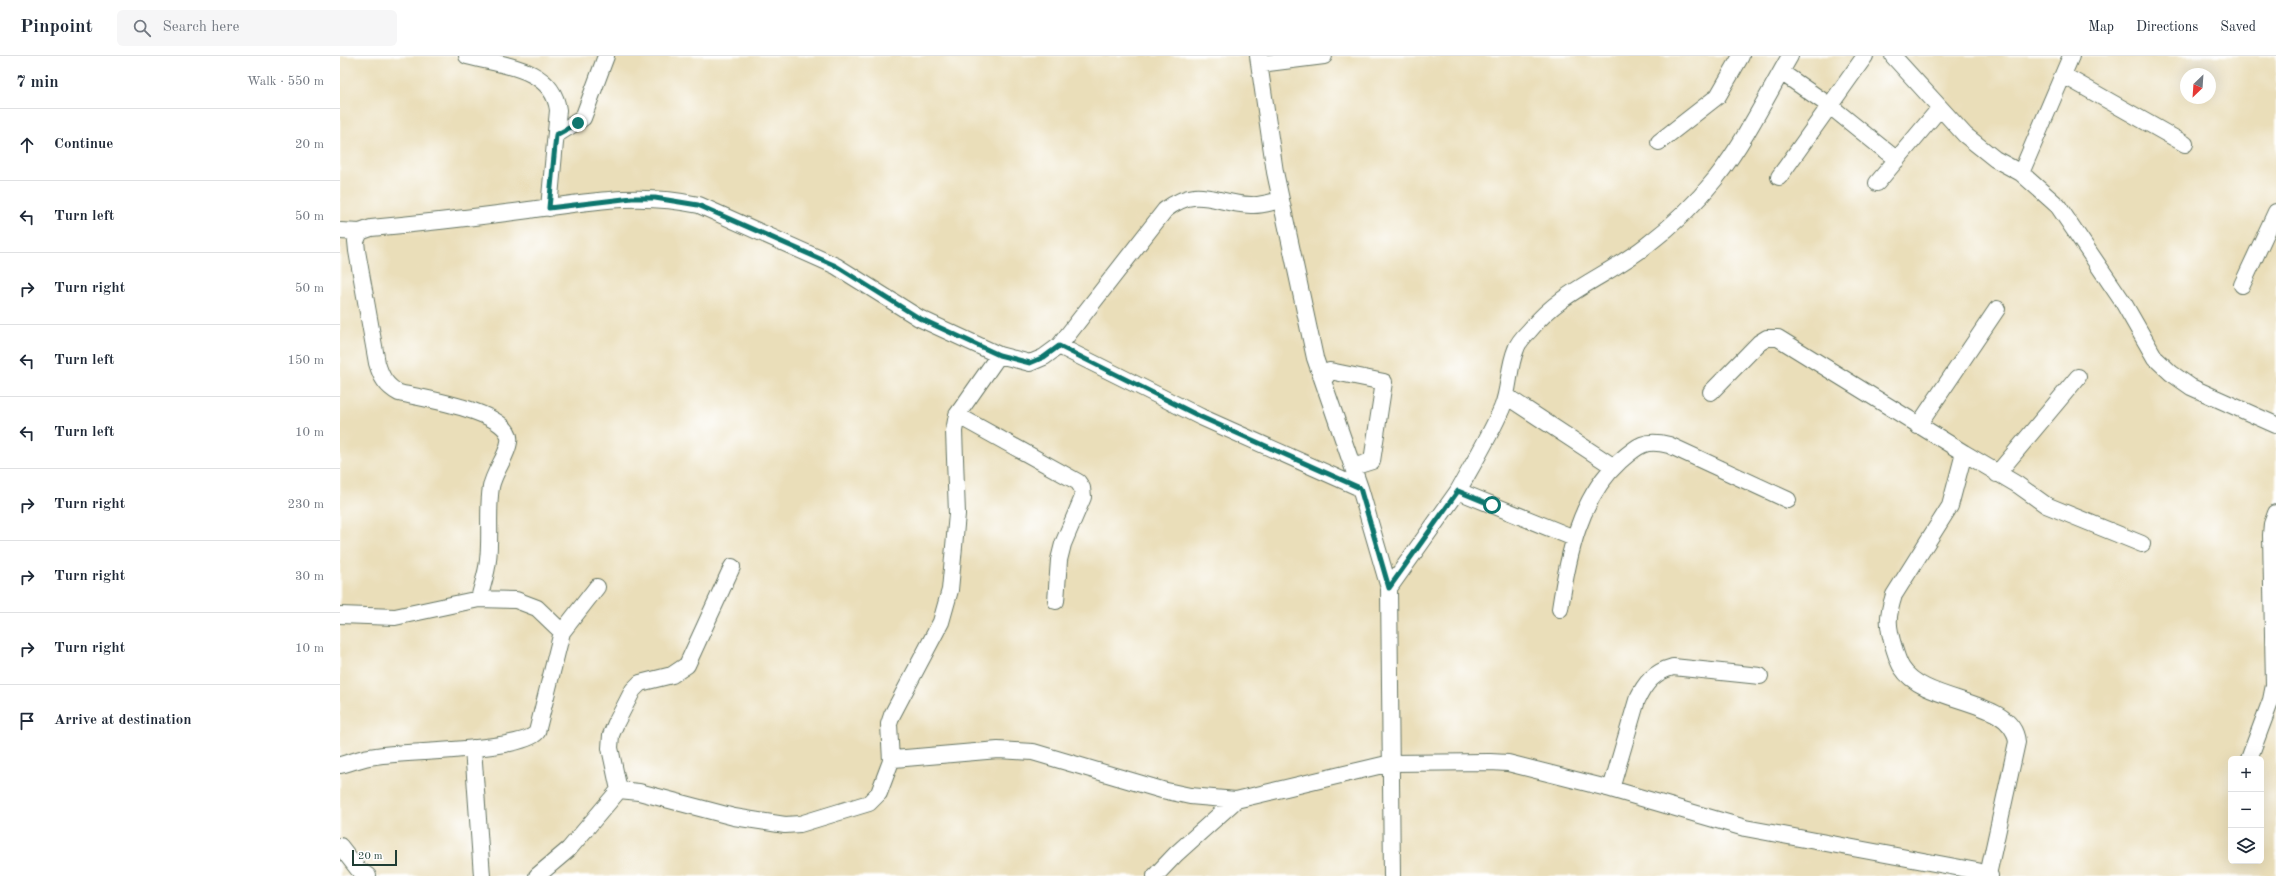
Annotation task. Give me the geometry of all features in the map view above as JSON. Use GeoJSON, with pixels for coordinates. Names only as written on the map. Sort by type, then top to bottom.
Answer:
{"type":"FeatureCollection","features":[{"type":"Feature","properties":{"kind":"street"},"geometry":{"type":"LineString","coordinates":[[467,56],[525,71],[540,78],[549,86],[556,97],[556,135],[549,208]]}},
{"type":"Feature","properties":{"kind":"street"},"geometry":{"type":"LineString","coordinates":[[556,135],[583,118],[606,56]]}},
{"type":"Feature","properties":{"kind":"street"},"geometry":{"type":"LineString","coordinates":[[1324,56],[1259,60],[1275,172],[1316,358],[1360,488],[1389,588],[1392,876]]}},
{"type":"Feature","properties":{"kind":"street"},"geometry":{"type":"LineString","coordinates":[[1659,142],[1718,96],[1740,56]]}},
{"type":"Feature","properties":{"kind":"street"},"geometry":{"type":"LineString","coordinates":[[1389,588],[1458,491],[1502,408],[1516,348],[1529,331],[1556,302],[1646,246],[1701,194],[1732,155],[1790,56]]}},
{"type":"Feature","properties":{"kind":"street"},"geometry":{"type":"LineString","coordinates":[[1779,177],[1866,56]]}},
{"type":"Feature","properties":{"kind":"street"},"geometry":{"type":"LineString","coordinates":[[1893,56],[1940,108],[1980,148],[2022,173],[2058,206],[2123,302],[2155,358],[2171,374],[2191,387],[2276,425]]}},
{"type":"Feature","properties":{"kind":"street"},"geometry":{"type":"LineString","coordinates":[[2022,173],[2071,56]]}},
{"type":"Feature","properties":{"kind":"street"},"geometry":{"type":"LineString","coordinates":[[1781,72],[1830,106],[1897,160]]}},
{"type":"Feature","properties":{"kind":"street"},"geometry":{"type":"LineString","coordinates":[[2063,75],[2186,144]]}},
{"type":"Feature","properties":{"kind":"street"},"geometry":{"type":"LineString","coordinates":[[1877,183],[1940,108]]}},
{"type":"Feature","properties":{"kind":"street"},"geometry":{"type":"LineString","coordinates":[[340,231],[360,232],[371,228],[447,222],[632,198],[661,198],[698,205],[836,266],[919,318],[999,355],[1030,363],[1044,357],[1059,346],[1165,210],[1175,202],[1197,196],[1250,205],[1281,200]]}},
{"type":"Feature","properties":{"kind":"street"},"geometry":{"type":"LineString","coordinates":[[2242,285],[2276,212]]}},
{"type":"Feature","properties":{"kind":"street"},"geometry":{"type":"LineString","coordinates":[[360,232],[356,241],[357,251],[378,363],[381,375],[387,385],[400,393],[489,416],[505,426],[510,433],[510,443],[495,472],[491,488],[488,561],[479,599]]}},
{"type":"Feature","properties":{"kind":"street"},"geometry":{"type":"LineString","coordinates":[[1918,426],[1997,309]]}},
{"type":"Feature","properties":{"kind":"street"},"geometry":{"type":"LineString","coordinates":[[1710,392],[1759,343],[1767,338],[1778,338],[2046,505],[2142,544]]}},
{"type":"Feature","properties":{"kind":"street"},"geometry":{"type":"LineString","coordinates":[[1059,346],[1201,417],[1360,488]]}},
{"type":"Feature","properties":{"kind":"street"},"geometry":{"type":"LineString","coordinates":[[620,790],[639,792],[734,817],[785,825],[800,824],[869,803],[879,793],[890,761],[889,724],[892,715],[941,622],[950,590],[958,514],[954,431],[957,415],[999,355]]}},
{"type":"Feature","properties":{"kind":"street"},"geometry":{"type":"LineString","coordinates":[[1324,381],[1330,372],[1384,382],[1372,461],[1353,467]]}},
{"type":"Feature","properties":{"kind":"street"},"geometry":{"type":"LineString","coordinates":[[1998,474],[2078,377]]}},
{"type":"Feature","properties":{"kind":"street"},"geometry":{"type":"LineString","coordinates":[[1506,396],[1614,467]]}},
{"type":"Feature","properties":{"kind":"street"},"geometry":{"type":"LineString","coordinates":[[957,415],[1078,482],[1082,488],[1083,497],[1063,544],[1059,560],[1056,601]]}},
{"type":"Feature","properties":{"kind":"street"},"geometry":{"type":"LineString","coordinates":[[1560,609],[1574,538],[1592,497],[1614,467],[1642,444],[1653,442],[1669,445],[1788,500]]}},
{"type":"Feature","properties":{"kind":"street"},"geometry":{"type":"LineString","coordinates":[[890,761],[898,757],[1017,750],[1033,752],[1162,790],[1190,796],[1236,800],[1392,764],[1490,762],[1508,764],[1611,789],[1745,828],[1989,875],[2017,742],[2016,732],[2011,724],[2000,715],[1926,688],[1912,678],[1902,668],[1887,626],[1889,611],[1894,595],[1940,526],[1950,506],[1964,453]]}},
{"type":"Feature","properties":{"kind":"street"},"geometry":{"type":"LineString","coordinates":[[1458,491],[1574,538]]}},
{"type":"Feature","properties":{"kind":"street"},"geometry":{"type":"LineString","coordinates":[[2250,756],[2271,700],[2274,685],[2271,535],[2272,524],[2276,512]]}},
{"type":"Feature","properties":{"kind":"street"},"geometry":{"type":"LineString","coordinates":[[620,790],[610,748],[611,735],[616,723],[633,690],[640,683],[672,675],[687,665],[732,567]]}},
{"type":"Feature","properties":{"kind":"street"},"geometry":{"type":"LineString","coordinates":[[340,765],[375,756],[413,751],[473,748],[520,741],[534,736],[539,725],[562,632],[597,586]]}},
{"type":"Feature","properties":{"kind":"street"},"geometry":{"type":"LineString","coordinates":[[340,615],[395,617],[479,599],[516,600],[526,602],[537,608],[562,632]]}},
{"type":"Feature","properties":{"kind":"street"},"geometry":{"type":"LineString","coordinates":[[1611,789],[1637,700],[1643,687],[1651,678],[1662,670],[1673,667],[1760,676]]}},
{"type":"Feature","properties":{"kind":"street"},"geometry":{"type":"LineString","coordinates":[[473,748],[482,876]]}},
{"type":"Feature","properties":{"kind":"street"},"geometry":{"type":"LineString","coordinates":[[537,876],[569,849],[620,790]]}},
{"type":"Feature","properties":{"kind":"street"},"geometry":{"type":"LineString","coordinates":[[1155,876],[1176,854],[1236,800]]}},
{"type":"Feature","properties":{"kind":"street"},"geometry":{"type":"LineString","coordinates":[[340,846],[358,869],[368,876]]}},
{"type":"Feature","properties":{"kind":"route"},"geometry":{"type":"LineString","coordinates":[[578,123],[556,135],[549,208],[632,198],[674,200],[698,205],[836,266],[919,318],[941,330],[999,355],[1024,363],[1030,363],[1044,357],[1059,346],[1201,417],[1360,488],[1389,588],[1458,491],[1492,505]]}}]}
